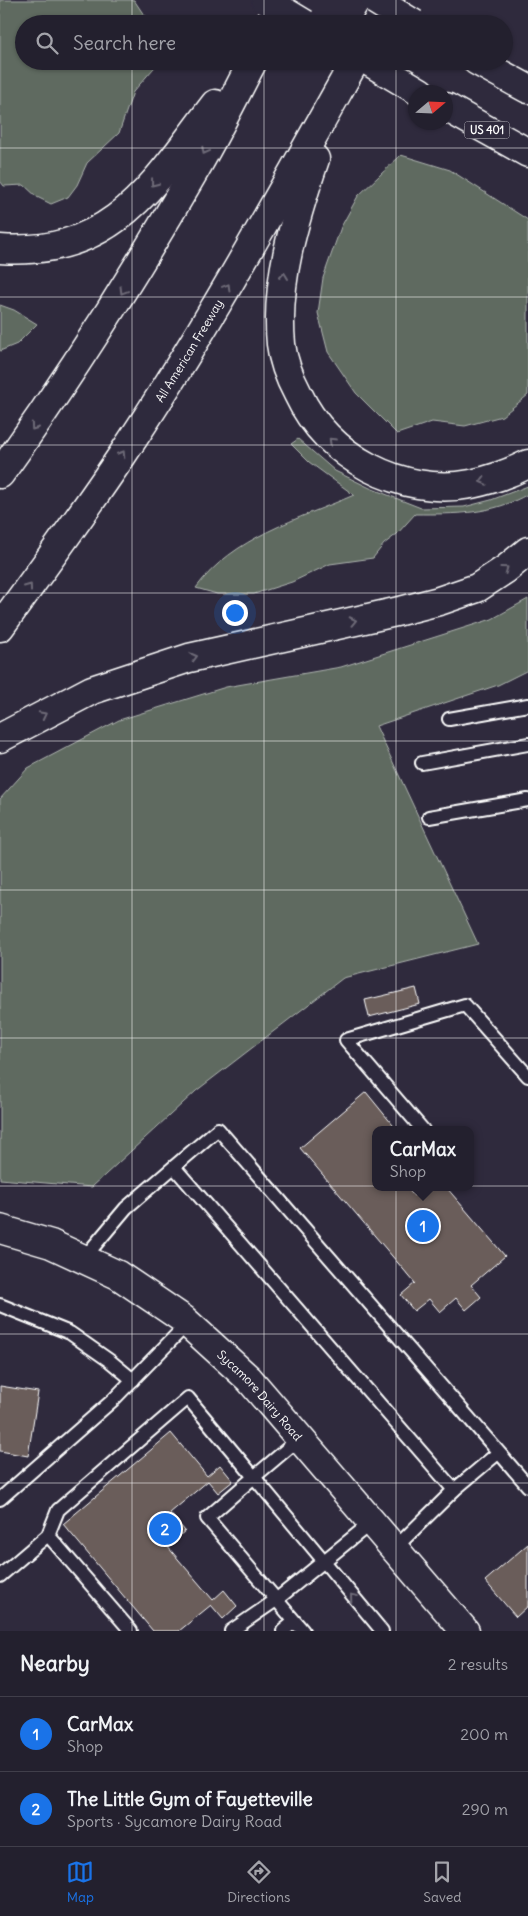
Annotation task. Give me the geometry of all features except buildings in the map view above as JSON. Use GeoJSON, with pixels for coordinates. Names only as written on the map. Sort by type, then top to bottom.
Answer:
{"type":"FeatureCollection","features":[{"type":"Feature","properties":{"kind":"main road"},"geometry":{"type":"LineString","coordinates":[[265,0],[290,15]]}},
{"type":"Feature","properties":{"kind":"main road"},"geometry":{"type":"LineString","coordinates":[[276,15],[284,0]]}},
{"type":"Feature","properties":{"kind":"main road"},"geometry":{"type":"LineString","coordinates":[[375,0],[399,15]]}},
{"type":"Feature","properties":{"kind":"main road"},"geometry":{"type":"LineString","coordinates":[[381,15],[390,0]]}},
{"type":"Feature","properties":{"kind":"main road"},"geometry":{"type":"LineString","coordinates":[[0,249],[23,251],[54,247],[84,238],[127,211],[149,189],[241,70]]}},
{"type":"Feature","properties":{"kind":"main road"},"geometry":{"type":"LineString","coordinates":[[0,474],[37,424],[98,330],[193,174],[248,70]]}},
{"type":"Feature","properties":{"kind":"main road","name":"All American Freeway"},"geometry":{"type":"LineString","coordinates":[[0,626],[116,464],[168,384],[255,242],[350,70]]}},
{"type":"Feature","properties":{"kind":"main road"},"geometry":{"type":"LineString","coordinates":[[383,70],[408,85]]}},
{"type":"Feature","properties":{"kind":"main road"},"geometry":{"type":"LineString","coordinates":[[493,70],[528,89]]}},
{"type":"Feature","properties":{"kind":"main road"},"geometry":{"type":"LineString","coordinates":[[340,89],[298,210],[285,264],[279,316],[281,347],[289,377],[302,404],[314,422],[341,449],[378,472],[408,482],[438,486],[469,484],[499,477],[528,464]]}},
{"type":"Feature","properties":{"kind":"main road","name":"US 401"},"geometry":{"type":"LineString","coordinates":[[453,111],[528,153]]}},
{"type":"Feature","properties":{"kind":"main road"},"geometry":{"type":"LineString","coordinates":[[0,738],[92,690],[189,658],[400,611],[439,601],[477,588],[506,569],[528,551]]}},
{"type":"Feature","properties":{"kind":"main road","name":"Sycamore Dairy Road"},"geometry":{"type":"LineString","coordinates":[[0,1229],[51,1244],[84,1258],[118,1275],[188,1323],[249,1379],[465,1631]]}},
{"type":"Feature","properties":{"kind":"lane"},"geometry":{"type":"LineString","coordinates":[[449,719],[528,705]]}},
{"type":"Feature","properties":{"kind":"lane"},"geometry":{"type":"LineString","coordinates":[[422,763],[528,744]]}},
{"type":"Feature","properties":{"kind":"lane"},"geometry":{"type":"LineString","coordinates":[[429,817],[528,800]]}},
{"type":"Feature","properties":{"kind":"lane"},"geometry":{"type":"LineString","coordinates":[[420,1126],[346,1040],[464,1005],[528,1076]]}},
{"type":"Feature","properties":{"kind":"lane"},"geometry":{"type":"LineString","coordinates":[[84,1258],[126,1208],[218,1129],[528,1486]]}},
{"type":"Feature","properties":{"kind":"lane"},"geometry":{"type":"LineString","coordinates":[[174,1167],[454,1490]]}},
{"type":"Feature","properties":{"kind":"lane"},"geometry":{"type":"LineString","coordinates":[[0,1304],[70,1333],[133,1380]]}},
{"type":"Feature","properties":{"kind":"lane"},"geometry":{"type":"LineString","coordinates":[[0,1498],[113,1400],[188,1323]]}},
{"type":"Feature","properties":{"kind":"lane"},"geometry":{"type":"LineString","coordinates":[[0,1576],[48,1535],[58,1510],[188,1398],[382,1631]]}},
{"type":"Feature","properties":{"kind":"lane"},"geometry":{"type":"LineString","coordinates":[[283,1631],[299,1626],[207,1518],[300,1438]]}},
{"type":"Feature","properties":{"kind":"lane"},"geometry":{"type":"LineString","coordinates":[[395,1548],[454,1490],[498,1453]]}},
{"type":"Feature","properties":{"kind":"lane"},"geometry":{"type":"LineString","coordinates":[[231,1631],[276,1600],[372,1522]]}},
{"type":"Feature","properties":{"kind":"lane"},"geometry":{"type":"LineString","coordinates":[[48,1535],[130,1631]]}},
{"type":"Feature","properties":{"kind":"shaded area"},"geometry":{"type":"Polygon","coordinates":[[[0,0],[134,0],[144,15],[15,15],[15,70],[152,70],[133,92],[119,133],[87,163],[77,185],[68,197],[51,204],[37,197],[24,185],[4,186],[0,181],[0,0]]]}},
{"type":"Feature","properties":{"kind":"shaded area"},"geometry":{"type":"Polygon","coordinates":[[[401,155],[450,170],[528,220],[528,395],[502,416],[465,426],[432,422],[397,434],[356,393],[328,352],[318,313],[323,278],[341,227],[358,196],[401,155]]]}},
{"type":"Feature","properties":{"kind":"shaded area"},"geometry":{"type":"Polygon","coordinates":[[[0,305],[14,310],[37,324],[17,344],[0,351],[0,305]]]}},
{"type":"Feature","properties":{"kind":"shaded area"},"geometry":{"type":"Polygon","coordinates":[[[298,439],[335,471],[370,488],[421,508],[464,507],[491,500],[528,486],[528,494],[487,510],[415,514],[397,534],[384,544],[373,558],[330,564],[292,582],[254,594],[217,594],[196,588],[211,570],[248,542],[268,531],[354,495],[309,462],[291,444],[298,439]]]}},
{"type":"Feature","properties":{"kind":"shaded area"},"geometry":{"type":"Polygon","coordinates":[[[528,599],[528,670],[498,685],[376,726],[478,944],[343,978],[196,1091],[92,1187],[0,1179],[0,799],[28,768],[119,720],[226,687],[341,667],[492,619],[528,599]]]}},
{"type":"Feature","properties":{"kind":"place","name":"CarMax"},"geometry":{"type":"Point","coordinates":[423,1226]}},
{"type":"Feature","properties":{"kind":"place","name":"The Little Gym of Fayetteville"},"geometry":{"type":"Point","coordinates":[165,1529]}}]}
